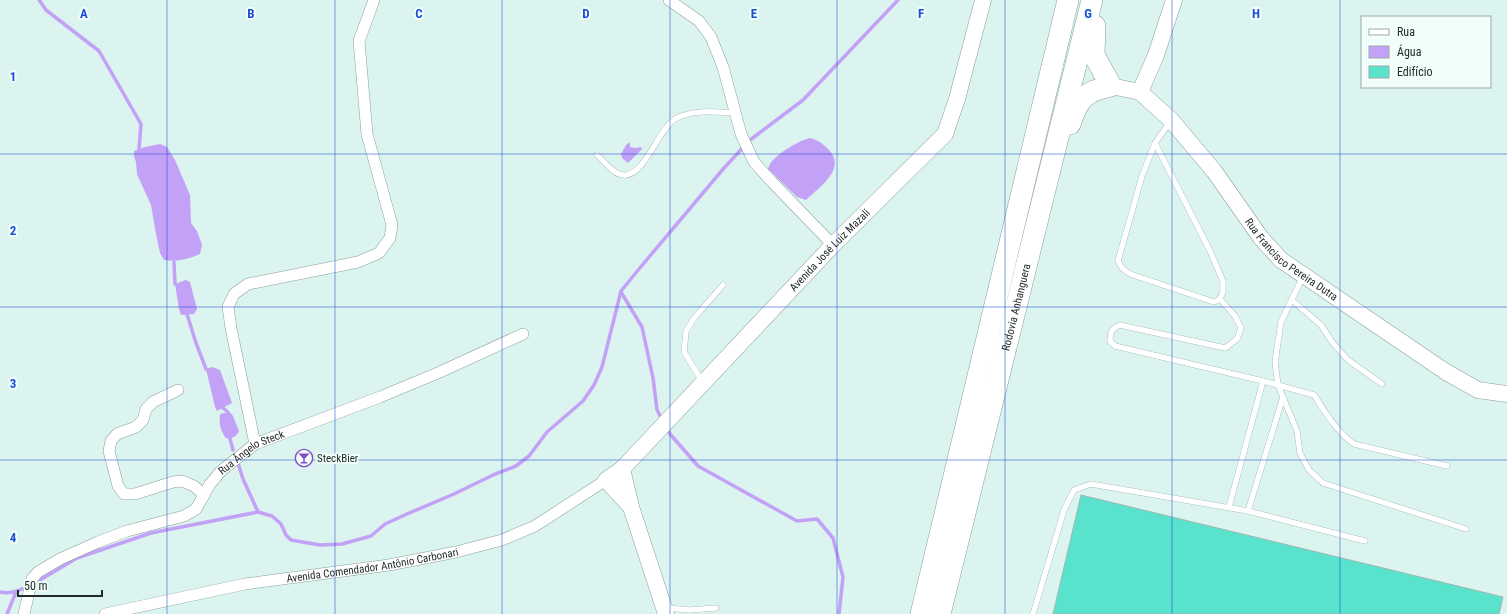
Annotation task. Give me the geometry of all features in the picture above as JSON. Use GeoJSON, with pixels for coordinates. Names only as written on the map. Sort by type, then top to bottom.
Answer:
{"type":"FeatureCollection","features":[{"type":"Feature","properties":{"kind":"highway","name":"Rodovia Anhanguera"},"geometry":{"type":"LineString","coordinates":[[921,614],[1068,0]]}},
{"type":"Feature","properties":{"kind":"highway","name":"Rodovia Anhanguera"},"geometry":{"type":"LineString","coordinates":[[940,614],[1092,0]]}},
{"type":"Feature","properties":{"kind":"highway"},"geometry":{"type":"LineString","coordinates":[[1045,192],[1076,107],[1086,96],[1096,89],[1111,86],[1094,55],[1094,30],[1099,0]]}},
{"type":"Feature","properties":{"kind":"main road","name":"Avenida José Luiz Mazali"},"geometry":{"type":"LineString","coordinates":[[622,469],[683,406],[833,245],[945,134],[957,99],[984,0]]}},
{"type":"Feature","properties":{"kind":"main road"},"geometry":{"type":"LineString","coordinates":[[1111,86],[1140,92],[1156,55],[1174,0]]}},
{"type":"Feature","properties":{"kind":"main road","name":"Rua Francisco Pereira Dutra"},"geometry":{"type":"LineString","coordinates":[[1140,92],[1171,120],[1214,171],[1261,238],[1281,260],[1446,372],[1478,390],[1507,394]]}},
{"type":"Feature","properties":{"kind":"main road"},"geometry":{"type":"LineString","coordinates":[[622,469],[631,507],[665,611]]}},
{"type":"Feature","properties":{"kind":"main road","name":"Avenida Comendador Antônio Carbonari"},"geometry":{"type":"LineString","coordinates":[[606,480],[622,469]]}},
{"type":"Feature","properties":{"kind":"main road"},"geometry":{"type":"LineString","coordinates":[[606,480],[631,507]]}},
{"type":"Feature","properties":{"kind":"street"},"geometry":{"type":"LineString","coordinates":[[255,444],[228,307],[234,294],[248,284],[358,262],[379,253],[390,238],[392,225],[367,134],[360,41],[374,0]]}},
{"type":"Feature","properties":{"kind":"street"},"geometry":{"type":"LineString","coordinates":[[669,0],[699,21],[711,37],[723,67],[741,134],[754,162],[833,245]]}},
{"type":"Feature","properties":{"kind":"street","name":"Rua Ângelo Steck"},"geometry":{"type":"LineString","coordinates":[[24,614],[32,579],[38,572],[60,559],[106,539],[127,531],[184,516],[196,509],[210,484],[221,471],[255,444],[414,383],[523,334]]}},
{"type":"Feature","properties":{"kind":"street"},"geometry":{"type":"LineString","coordinates":[[178,390],[153,402],[146,409],[143,420],[136,427],[117,434],[111,441],[109,451],[118,486],[124,494],[135,494],[173,482],[182,481],[194,486],[204,495]]}},
{"type":"Feature","properties":{"kind":"street","name":"Avenida Comendador Antônio Carbonari"},"geometry":{"type":"LineString","coordinates":[[105,614],[245,584],[388,565],[456,552],[502,540],[535,526],[606,480]]}},
{"type":"Feature","properties":{"kind":"lane"},"geometry":{"type":"LineString","coordinates":[[597,155],[615,171],[623,175],[631,174],[641,167],[659,136],[674,119],[690,113],[735,113]]}},
{"type":"Feature","properties":{"kind":"lane"},"geometry":{"type":"LineString","coordinates":[[1155,143],[1210,251],[1223,281],[1223,292],[1220,299],[1214,302],[1130,274],[1122,268],[1118,261],[1142,176],[1155,143],[1171,120]]}},
{"type":"Feature","properties":{"kind":"lane"},"geometry":{"type":"LineString","coordinates":[[1304,276],[1281,322],[1275,362],[1278,385],[1296,431],[1300,453],[1309,470],[1323,484],[1466,529]]}},
{"type":"Feature","properties":{"kind":"lane"},"geometry":{"type":"LineString","coordinates":[[704,383],[684,352],[686,331],[695,317],[723,285]]}},
{"type":"Feature","properties":{"kind":"lane"},"geometry":{"type":"LineString","coordinates":[[1220,299],[1235,316],[1241,328],[1237,339],[1225,348],[1120,326],[1113,328],[1110,333],[1110,341],[1115,346],[1263,381],[1314,395],[1332,423],[1344,437],[1354,444],[1447,466]]}},
{"type":"Feature","properties":{"kind":"lane"},"geometry":{"type":"LineString","coordinates":[[1292,300],[1321,325],[1332,342],[1348,360],[1382,384]]}},
{"type":"Feature","properties":{"kind":"lane"},"geometry":{"type":"LineString","coordinates":[[1229,508],[1263,381]]}},
{"type":"Feature","properties":{"kind":"lane"},"geometry":{"type":"LineString","coordinates":[[1248,511],[1283,397]]}},
{"type":"Feature","properties":{"kind":"lane"},"geometry":{"type":"LineString","coordinates":[[1033,614],[1064,510],[1074,490],[1091,484],[1248,511],[1364,541]]}},
{"type":"Feature","properties":{"kind":"lane"},"geometry":{"type":"LineString","coordinates":[[665,611],[716,608]]}},
{"type":"Feature","properties":{"kind":"water"},"geometry":{"type":"Polygon","coordinates":[[[810,138],[819,141],[830,151],[834,158],[835,165],[833,172],[806,200],[797,197],[768,169],[770,164],[779,154],[799,142],[810,138]]]}},
{"type":"Feature","properties":{"kind":"water"},"geometry":{"type":"Polygon","coordinates":[[[630,142],[630,147],[641,147],[642,149],[628,163],[622,158],[621,154],[626,145],[630,142]]]}},
{"type":"Feature","properties":{"kind":"water"},"geometry":{"type":"Polygon","coordinates":[[[160,144],[167,147],[175,160],[190,195],[191,223],[197,231],[202,245],[200,254],[183,260],[164,260],[160,253],[151,205],[137,174],[134,151],[160,144]]]}},
{"type":"Feature","properties":{"kind":"water"},"geometry":{"type":"Polygon","coordinates":[[[186,280],[190,282],[197,309],[194,314],[181,315],[175,284],[186,280]]]}},
{"type":"Feature","properties":{"kind":"water"},"geometry":{"type":"Polygon","coordinates":[[[212,367],[220,370],[232,403],[217,411],[206,369],[212,367]]]}},
{"type":"Feature","properties":{"kind":"water"},"geometry":{"type":"Polygon","coordinates":[[[228,412],[232,414],[239,431],[234,437],[226,438],[221,430],[220,414],[228,412]]]}},
{"type":"Feature","properties":{"kind":"building"},"geometry":{"type":"Polygon","coordinates":[[[1081,495],[1503,597],[1499,614],[1053,614],[1081,495]]]}},
{"type":"Feature","properties":{"kind":"waterway"},"geometry":{"type":"LineString","coordinates":[[39,0],[46,10],[99,51],[141,124],[139,149]]}},
{"type":"Feature","properties":{"kind":"waterway"},"geometry":{"type":"LineString","coordinates":[[40,580],[77,558],[151,533],[258,512],[272,516],[281,524],[286,535],[291,540],[320,545],[342,544],[371,536],[385,524],[516,466],[529,456],[547,432],[583,401],[594,385],[602,367],[621,291],[639,269],[724,168],[750,140],[803,100],[898,0]]}},
{"type":"Feature","properties":{"kind":"waterway"},"geometry":{"type":"LineString","coordinates":[[174,262],[175,284]]}},
{"type":"Feature","properties":{"kind":"waterway"},"geometry":{"type":"LineString","coordinates":[[621,292],[642,327],[653,378],[657,410],[662,419]]}},
{"type":"Feature","properties":{"kind":"waterway"},"geometry":{"type":"LineString","coordinates":[[187,314],[206,369]]}},
{"type":"Feature","properties":{"kind":"waterway"},"geometry":{"type":"LineString","coordinates":[[223,408],[228,412]]}},
{"type":"Feature","properties":{"kind":"waterway"},"geometry":{"type":"LineString","coordinates":[[667,428],[670,434],[698,466],[797,521],[817,519],[833,538],[843,577],[839,614]]}},
{"type":"Feature","properties":{"kind":"waterway"},"geometry":{"type":"LineString","coordinates":[[230,439],[233,450]]}},
{"type":"Feature","properties":{"kind":"waterway"},"geometry":{"type":"LineString","coordinates":[[238,463],[243,479],[258,512]]}},
{"type":"Feature","properties":{"kind":"waterway"},"geometry":{"type":"LineString","coordinates":[[0,592],[6,593],[18,591],[24,588]]}},
{"type":"Feature","properties":{"kind":"waterway"},"geometry":{"type":"LineString","coordinates":[[7,614],[16,592]]}},
{"type":"Feature","properties":{"kind":"place","name":"SteckBier"},"geometry":{"type":"Point","coordinates":[304,458]}}]}
